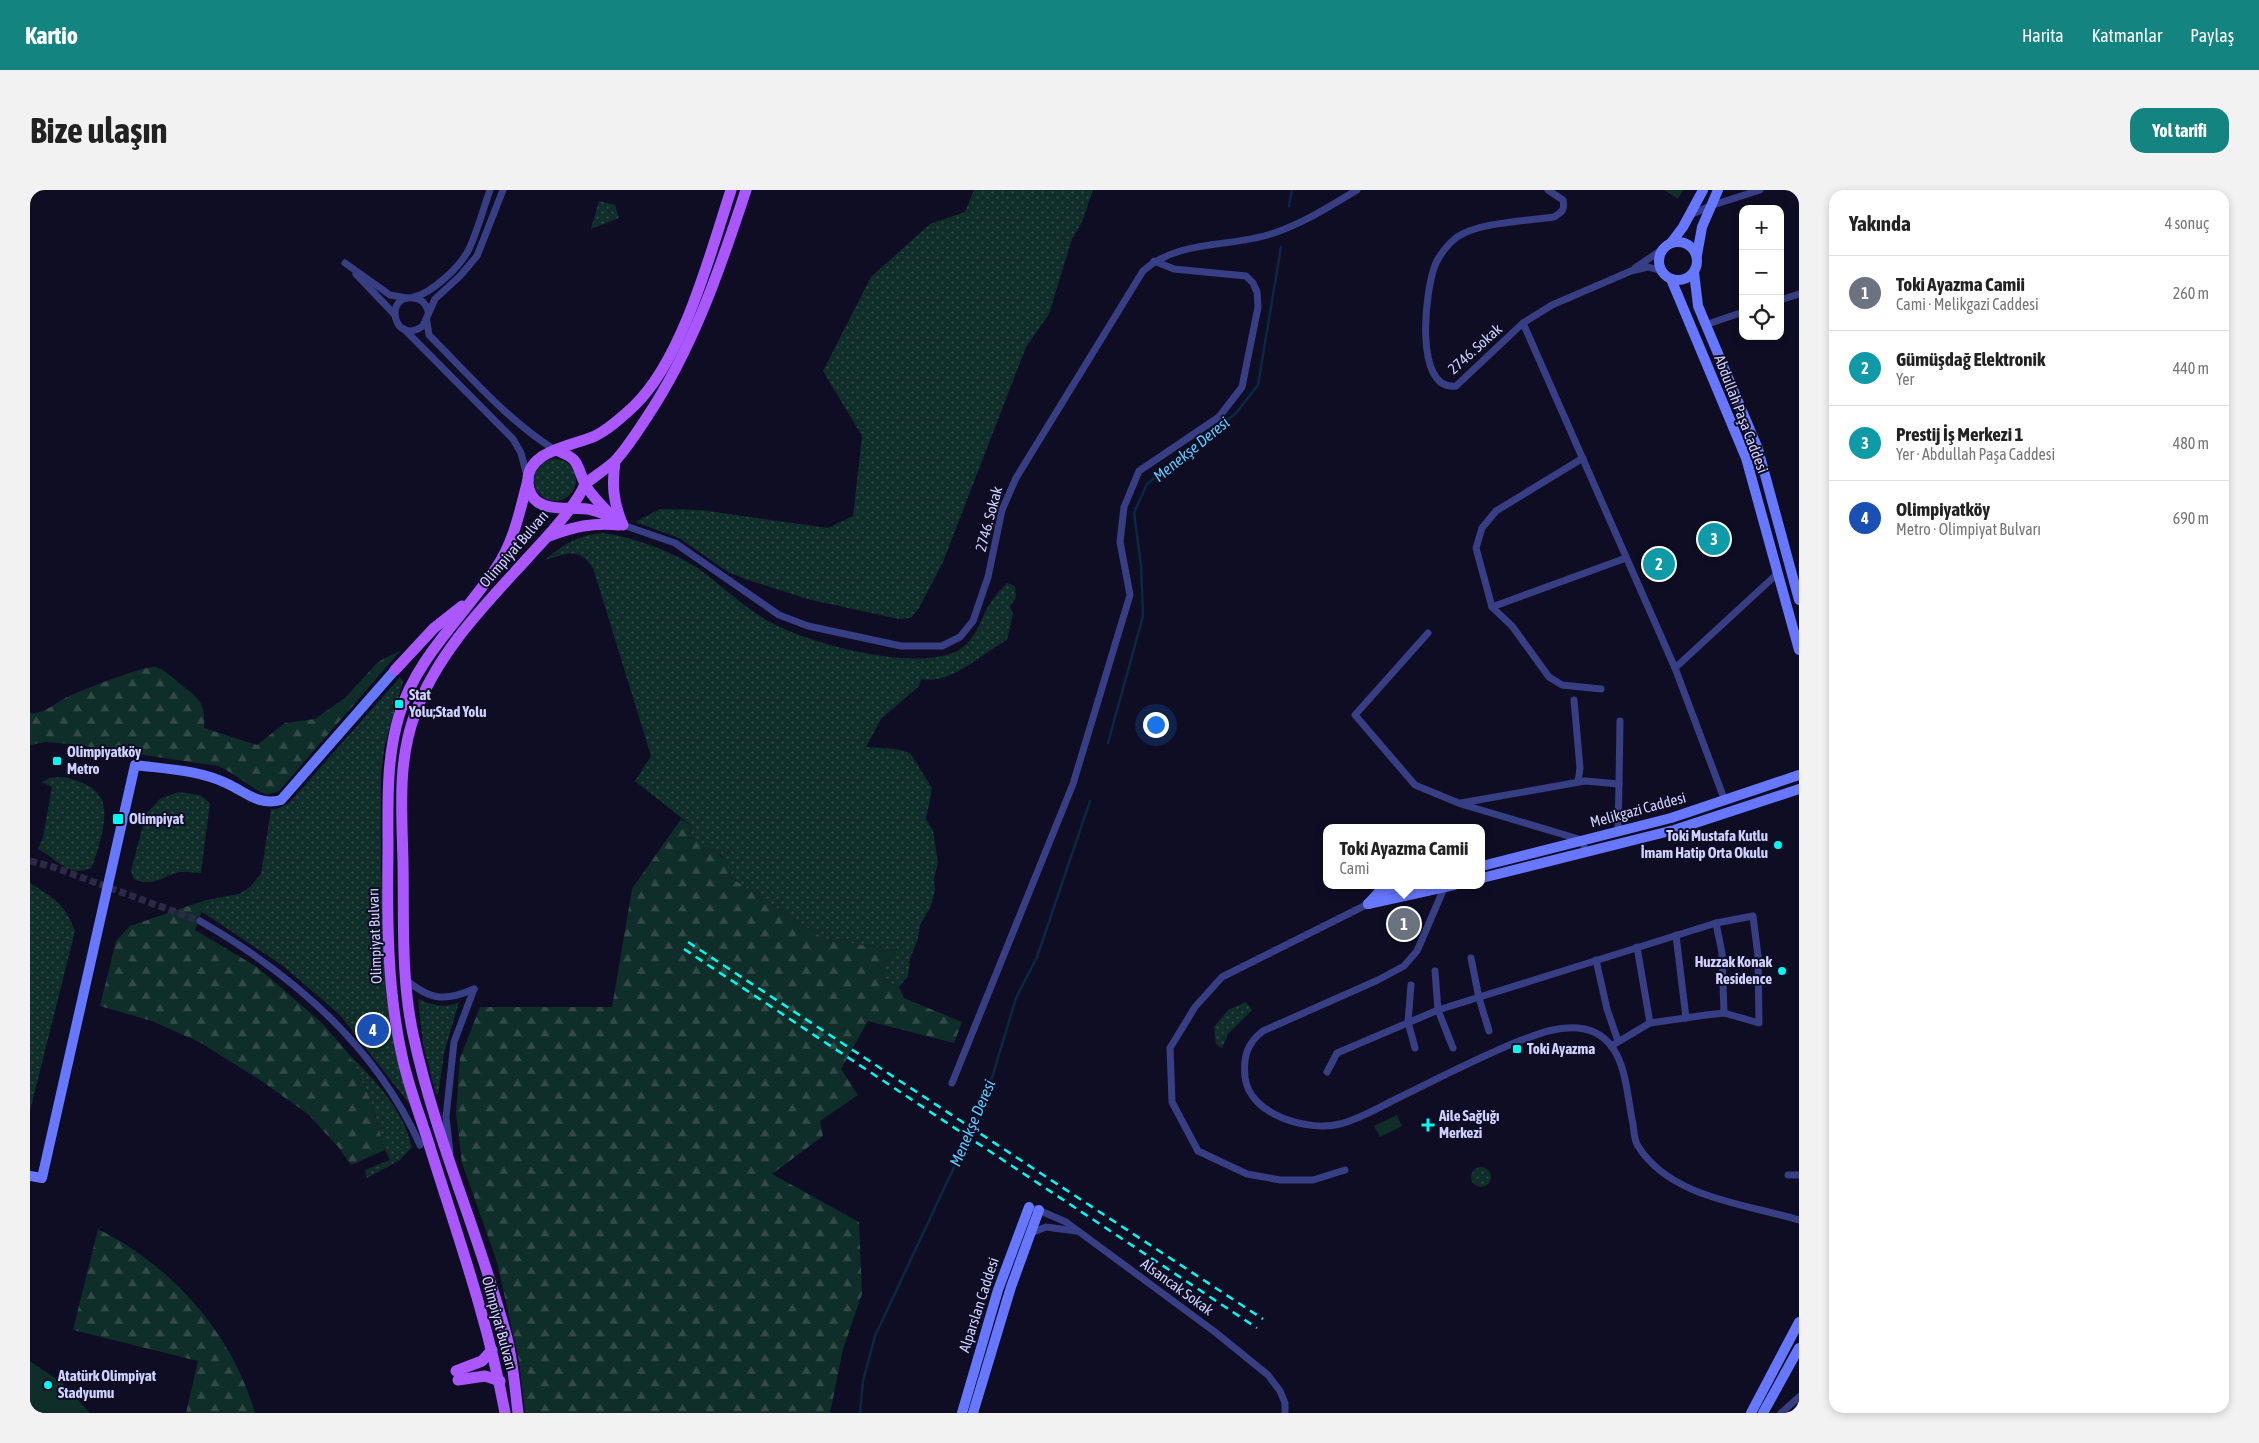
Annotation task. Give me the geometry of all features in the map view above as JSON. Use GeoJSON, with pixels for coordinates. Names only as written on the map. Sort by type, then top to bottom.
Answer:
{"type":"FeatureCollection","features":[{"type":"Feature","properties":{"kind":"main road"},"geometry":{"type":"LineString","coordinates":[[623,525],[600,512],[569,507],[558,509],[539,502],[532,497],[528,480],[532,466],[536,461],[556,450],[596,435],[618,420],[636,404],[656,378],[673,350],[694,300],[731,190]]}},
{"type":"Feature","properties":{"kind":"main road"},"geometry":{"type":"LineString","coordinates":[[569,507],[581,493],[585,484],[615,461],[657,402],[689,344],[727,249],[746,190]]}},
{"type":"Feature","properties":{"kind":"main road"},"geometry":{"type":"LineString","coordinates":[[556,450],[574,459],[580,466],[585,484],[604,508],[623,525]]}},
{"type":"Feature","properties":{"kind":"main road"},"geometry":{"type":"LineString","coordinates":[[615,461],[613,493],[623,525]]}},
{"type":"Feature","properties":{"kind":"main road","name":"Olimpiyat Bulvarı"},"geometry":{"type":"LineString","coordinates":[[506,1413],[492,1350],[465,1256],[438,1177],[402,1057],[391,994],[388,858],[390,756],[399,714],[419,667],[436,648],[498,566],[510,542],[528,480]]}},
{"type":"Feature","properties":{"kind":"main road","name":"Olimpiyat Bulvarı"},"geometry":{"type":"LineString","coordinates":[[518,1413],[508,1341],[482,1254],[430,1100],[413,1033],[405,979],[401,788],[407,738],[429,682],[458,639],[546,538],[569,507]]}},
{"type":"Feature","properties":{"kind":"main road"},"geometry":{"type":"LineString","coordinates":[[546,538],[587,524],[623,525]]}},
{"type":"Feature","properties":{"kind":"main road"},"geometry":{"type":"LineString","coordinates":[[395,670],[434,628],[476,596]]}},
{"type":"Feature","properties":{"kind":"main road"},"geometry":{"type":"LineString","coordinates":[[395,670],[436,648],[458,639]]}},
{"type":"Feature","properties":{"kind":"main road"},"geometry":{"type":"LineString","coordinates":[[395,670],[404,669],[411,673],[414,679]]}},
{"type":"Feature","properties":{"kind":"main road"},"geometry":{"type":"LineString","coordinates":[[492,1350],[482,1361],[457,1375],[485,1376],[500,1381]]}},
{"type":"Feature","properties":{"kind":"street"},"geometry":{"type":"LineString","coordinates":[[490,190],[468,251],[450,272],[431,289],[398,304],[395,315],[396,321],[513,439],[521,454],[528,480]]}},
{"type":"Feature","properties":{"kind":"street"},"geometry":{"type":"LineString","coordinates":[[503,190],[477,256],[460,276],[435,300],[428,311],[426,322],[429,335],[498,405],[532,435],[556,450]]}},
{"type":"Feature","properties":{"kind":"street","name":"2746. Sokak"},"geometry":{"type":"LineString","coordinates":[[623,525],[675,543],[779,615],[808,626],[901,646],[936,646],[952,642],[973,621],[988,577],[1002,510],[1023,465],[1134,284],[1154,261],[1180,250],[1269,235],[1298,225],[1357,190]]}},
{"type":"Feature","properties":{"kind":"street","name":"2746. Sokak"},"geometry":{"type":"LineString","coordinates":[[1548,190],[1563,200],[1564,207],[1562,213],[1554,217],[1471,230],[1457,237],[1445,249],[1436,263],[1430,281],[1426,306],[1428,354],[1437,380],[1444,385],[1456,386],[1524,323],[1552,305],[1631,271]]}},
{"type":"Feature","properties":{"kind":"street"},"geometry":{"type":"LineString","coordinates":[[1662,271],[1659,262],[1667,246],[1690,215],[1703,190]]}},
{"type":"Feature","properties":{"kind":"street"},"geometry":{"type":"LineString","coordinates":[[1631,271],[1648,267],[1662,271],[1671,278],[1684,280],[1694,272],[1697,266],[1699,238],[1710,206],[1718,190]]}},
{"type":"Feature","properties":{"kind":"street"},"geometry":{"type":"LineString","coordinates":[[1690,215],[1710,206],[1760,190]]}},
{"type":"Feature","properties":{"kind":"street"},"geometry":{"type":"LineString","coordinates":[[1631,271],[1667,246],[1686,243],[1697,255]]}},
{"type":"Feature","properties":{"kind":"street"},"geometry":{"type":"LineString","coordinates":[[952,1083],[1073,784],[1130,596],[1120,542],[1124,507],[1138,471],[1219,417],[1242,387],[1258,307],[1254,283],[1246,276],[1174,269],[1154,261]]}},
{"type":"Feature","properties":{"kind":"street"},"geometry":{"type":"LineString","coordinates":[[395,315],[345,263],[390,295],[423,302],[428,311]]}},
{"type":"Feature","properties":{"kind":"street","name":"Abdullah Paşa Caddesi"},"geometry":{"type":"LineString","coordinates":[[1694,272],[1698,306],[1758,449],[1799,600]]}},
{"type":"Feature","properties":{"kind":"street","name":"Abdullah Paşa Caddesi"},"geometry":{"type":"LineString","coordinates":[[1671,278],[1746,458],[1799,650]]}},
{"type":"Feature","properties":{"kind":"street"},"geometry":{"type":"LineString","coordinates":[[1784,299],[1799,294]]}},
{"type":"Feature","properties":{"kind":"street"},"geometry":{"type":"LineString","coordinates":[[1705,325],[1739,313]]}},
{"type":"Feature","properties":{"kind":"street"},"geometry":{"type":"LineString","coordinates":[[404,329],[414,331],[426,322]]}},
{"type":"Feature","properties":{"kind":"street"},"geometry":{"type":"LineString","coordinates":[[1524,323],[1675,668],[1725,801]]}},
{"type":"Feature","properties":{"kind":"street"},"geometry":{"type":"LineString","coordinates":[[1583,458],[1496,511],[1482,528],[1476,548],[1492,607],[1512,626],[1549,677],[1562,685],[1601,690]]}},
{"type":"Feature","properties":{"kind":"street"},"geometry":{"type":"LineString","coordinates":[[1492,607],[1626,558]]}},
{"type":"Feature","properties":{"kind":"street"},"geometry":{"type":"LineString","coordinates":[[1675,668],[1778,574]]}},
{"type":"Feature","properties":{"kind":"street"},"geometry":{"type":"LineString","coordinates":[[1428,633],[1355,715],[1415,786],[1461,804],[1582,840],[1586,852]]}},
{"type":"Feature","properties":{"kind":"street"},"geometry":{"type":"LineString","coordinates":[[30,1176],[42,1178],[135,765],[207,775],[232,786],[251,798],[272,802],[281,800],[395,670]]}},
{"type":"Feature","properties":{"kind":"street"},"geometry":{"type":"LineString","coordinates":[[1574,700],[1580,768],[1578,782]]}},
{"type":"Feature","properties":{"kind":"street"},"geometry":{"type":"LineString","coordinates":[[1618,831],[1620,721]]}},
{"type":"Feature","properties":{"kind":"street","name":"Melikgazi Caddesi"},"geometry":{"type":"LineString","coordinates":[[1485,865],[1671,818],[1799,775]]}},
{"type":"Feature","properties":{"kind":"street"},"geometry":{"type":"LineString","coordinates":[[1461,804],[1578,782],[1619,784]]}},
{"type":"Feature","properties":{"kind":"street","name":"Melikgazi Caddesi"},"geometry":{"type":"LineString","coordinates":[[1485,877],[1674,830],[1799,789]]}},
{"type":"Feature","properties":{"kind":"street"},"geometry":{"type":"LineString","coordinates":[[1368,904],[1379,892],[1390,889]]}},
{"type":"Feature","properties":{"kind":"street"},"geometry":{"type":"LineString","coordinates":[[1346,1170],[1314,1180],[1280,1180],[1247,1174],[1198,1150],[1172,1102],[1170,1048],[1195,1006],[1222,977],[1368,904],[1435,889]]}},
{"type":"Feature","properties":{"kind":"street"},"geometry":{"type":"LineString","coordinates":[[1447,889],[1417,951],[1404,966],[1378,980],[1263,1030],[1254,1037],[1246,1054],[1244,1067],[1249,1090],[1261,1106],[1271,1114],[1305,1123],[1342,1124],[1503,1048],[1542,1032],[1559,1028],[1579,1028],[1599,1036],[1611,1046],[1624,1067],[1637,1144],[1660,1172],[1682,1186],[1799,1220]]}},
{"type":"Feature","properties":{"kind":"street"},"geometry":{"type":"LineString","coordinates":[[1327,1072],[1337,1053],[1438,1010],[1716,922],[1753,916],[1758,956],[1759,1023],[1724,1013],[1650,1023],[1611,1046]]}},
{"type":"Feature","properties":{"kind":"street"},"geometry":{"type":"LineString","coordinates":[[200,921],[243,946],[277,970],[322,1008],[387,1086],[410,1122],[420,1145]]}},
{"type":"Feature","properties":{"kind":"street"},"geometry":{"type":"LineString","coordinates":[[1716,922],[1722,953],[1724,1013]]}},
{"type":"Feature","properties":{"kind":"street"},"geometry":{"type":"LineString","coordinates":[[1676,935],[1686,1018]]}},
{"type":"Feature","properties":{"kind":"street"},"geometry":{"type":"LineString","coordinates":[[1637,947],[1650,1023]]}},
{"type":"Feature","properties":{"kind":"street"},"geometry":{"type":"LineString","coordinates":[[1471,958],[1479,998],[1489,1030]]}},
{"type":"Feature","properties":{"kind":"street"},"geometry":{"type":"LineString","coordinates":[[1596,960],[1607,1009],[1618,1041]]}},
{"type":"Feature","properties":{"kind":"street"},"geometry":{"type":"LineString","coordinates":[[1435,971],[1438,1010],[1453,1048]]}},
{"type":"Feature","properties":{"kind":"street"},"geometry":{"type":"LineString","coordinates":[[405,979],[420,992],[447,999],[474,989],[454,1042],[449,1078],[446,1117],[453,1170]]}},
{"type":"Feature","properties":{"kind":"street"},"geometry":{"type":"LineString","coordinates":[[1411,985],[1408,1022],[1415,1048]]}},
{"type":"Feature","properties":{"kind":"street"},"geometry":{"type":"LineString","coordinates":[[1788,1175],[1799,1175]]}},
{"type":"Feature","properties":{"kind":"street","name":"Alsancak Sokak"},"geometry":{"type":"LineString","coordinates":[[1034,1209],[1066,1222],[1215,1332],[1268,1375],[1280,1391],[1285,1403],[1285,1413]]}},
{"type":"Feature","properties":{"kind":"street","name":"Alparslan Caddesi"},"geometry":{"type":"LineString","coordinates":[[973,1413],[1011,1287],[1031,1233],[1034,1209]]}},
{"type":"Feature","properties":{"kind":"street","name":"Alparslan Caddesi"},"geometry":{"type":"LineString","coordinates":[[962,1413],[998,1290],[1034,1209]]}},
{"type":"Feature","properties":{"kind":"street"},"geometry":{"type":"LineString","coordinates":[[1031,1233],[1046,1227],[1076,1231]]}},
{"type":"Feature","properties":{"kind":"street"},"geometry":{"type":"LineString","coordinates":[[1751,1413],[1799,1322]]}},
{"type":"Feature","properties":{"kind":"street"},"geometry":{"type":"LineString","coordinates":[[1763,1413],[1799,1348]]}},
{"type":"Feature","properties":{"kind":"street"},"geometry":{"type":"LineString","coordinates":[[1781,1413],[1799,1397]]}},
{"type":"Feature","properties":{"kind":"green space"},"geometry":{"type":"Polygon","coordinates":[[[974,190],[1093,190],[1082,222],[1072,239],[1049,314],[1026,347],[943,562],[919,608],[911,618],[899,619],[811,600],[745,579],[728,572],[679,538],[635,522],[660,509],[701,510],[828,528],[853,516],[862,436],[823,371],[871,277],[930,224],[965,212],[974,190]]]}},
{"type":"Feature","properties":{"kind":"green space"},"geometry":{"type":"Polygon","coordinates":[[[1664,190],[1683,190],[1678,199],[1664,190]]]}},
{"type":"Feature","properties":{"kind":"green space"},"geometry":{"type":"Polygon","coordinates":[[[599,201],[615,205],[619,218],[591,229],[599,201]]]}},
{"type":"Feature","properties":{"kind":"green space"},"geometry":{"type":"Polygon","coordinates":[[[559,459],[567,462],[573,468],[576,480],[573,492],[567,498],[551,501],[543,498],[537,492],[534,476],[537,468],[543,462],[559,459]]]}},
{"type":"Feature","properties":{"kind":"green space"},"geometry":{"type":"Polygon","coordinates":[[[603,533],[640,542],[678,557],[699,569],[753,611],[772,623],[813,640],[867,654],[921,658],[944,656],[962,648],[974,634],[992,600],[999,591],[1007,583],[1015,586],[1016,598],[1010,606],[1013,614],[1007,640],[955,673],[932,680],[921,679],[919,686],[881,719],[866,747],[896,749],[910,753],[932,788],[926,819],[933,831],[938,862],[934,879],[935,891],[930,908],[920,925],[918,938],[910,959],[908,976],[899,987],[885,981],[883,968],[897,950],[826,940],[730,877],[722,856],[692,837],[690,829],[693,827],[635,781],[651,756],[593,568],[577,554],[565,554],[545,560],[572,541],[603,533]]]}},
{"type":"Feature","properties":{"kind":"green space"},"geometry":{"type":"Polygon","coordinates":[[[401,650],[279,791],[267,795],[218,766],[70,744],[46,742],[30,745],[30,713],[43,711],[65,698],[110,680],[138,670],[156,667],[167,673],[199,700],[204,714],[204,728],[257,745],[285,723],[315,719],[345,698],[378,662],[401,650]]]}},
{"type":"Feature","properties":{"kind":"green space"},"geometry":{"type":"Polygon","coordinates":[[[400,677],[403,682],[385,744],[381,773],[381,869],[385,975],[411,1106],[339,1014],[283,966],[201,911],[206,900],[239,894],[250,887],[261,874],[271,809],[277,809],[289,803],[400,677]]]}},
{"type":"Feature","properties":{"kind":"green space"},"geometry":{"type":"Polygon","coordinates":[[[64,777],[92,788],[103,802],[104,821],[100,842],[91,868],[83,870],[75,871],[69,869],[38,849],[43,837],[52,787],[42,782],[49,778],[64,777]]]}},
{"type":"Feature","properties":{"kind":"green space"},"geometry":{"type":"Polygon","coordinates":[[[178,792],[200,795],[210,803],[201,873],[180,872],[152,882],[134,879],[131,871],[146,814],[160,799],[178,792]]]}},
{"type":"Feature","properties":{"kind":"green space"},"geometry":{"type":"Polygon","coordinates":[[[681,819],[693,827],[690,829],[692,837],[722,858],[729,870],[730,877],[826,940],[897,950],[883,968],[885,981],[899,987],[904,998],[962,1022],[954,1043],[868,1021],[841,1069],[858,1095],[820,1121],[823,1136],[772,1174],[859,1222],[862,1294],[843,1349],[830,1413],[525,1413],[519,1361],[497,1262],[462,1163],[456,1113],[460,1058],[480,1007],[612,1007],[632,889],[681,819]]]}},
{"type":"Feature","properties":{"kind":"green space"},"geometry":{"type":"Polygon","coordinates":[[[30,883],[58,902],[67,914],[75,931],[30,1111],[30,883]]]}},
{"type":"Feature","properties":{"kind":"green space"},"geometry":{"type":"Polygon","coordinates":[[[206,900],[195,930],[257,967],[322,1023],[348,1053],[371,1101],[385,1150],[351,1165],[339,1148],[308,1114],[257,1078],[201,1043],[152,1021],[100,1006],[116,941],[130,926],[206,900]]]}},
{"type":"Feature","properties":{"kind":"green space"},"geometry":{"type":"Polygon","coordinates":[[[418,999],[438,1005],[459,1002],[444,1053],[438,1096],[423,1044],[418,999]]]}},
{"type":"Feature","properties":{"kind":"green space"},"geometry":{"type":"Polygon","coordinates":[[[1246,1002],[1252,1010],[1228,1034],[1222,1048],[1216,1044],[1214,1027],[1228,1010],[1246,1002]]]}},
{"type":"Feature","properties":{"kind":"green space"},"geometry":{"type":"Polygon","coordinates":[[[348,1053],[377,1084],[394,1107],[402,1119],[412,1147],[400,1160],[367,1178],[365,1170],[390,1160],[385,1150],[371,1101],[348,1053]]]}},
{"type":"Feature","properties":{"kind":"green space"},"geometry":{"type":"Polygon","coordinates":[[[1397,1115],[1402,1126],[1380,1137],[1374,1126],[1397,1115]]]}},
{"type":"Feature","properties":{"kind":"green space"},"geometry":{"type":"Polygon","coordinates":[[[1477,1167],[1485,1167],[1491,1173],[1491,1181],[1485,1187],[1477,1187],[1471,1181],[1471,1173],[1477,1167]]]}},
{"type":"Feature","properties":{"kind":"green space"},"geometry":{"type":"Polygon","coordinates":[[[98,1229],[125,1244],[151,1262],[196,1305],[215,1329],[231,1356],[245,1384],[255,1413],[186,1413],[198,1361],[73,1330],[98,1229]]]}},
{"type":"Feature","properties":{"kind":"green space","name":"Atatürk Olimpiyat Stadyumu"},"geometry":{"type":"Polygon","coordinates":[[[30,1361],[62,1383],[90,1413],[30,1413],[30,1361]]]}},
{"type":"Feature","properties":{"kind":"waterway","name":"Menekşe Deresi"},"geometry":{"type":"LineString","coordinates":[[1289,206],[1292,190]]}},
{"type":"Feature","properties":{"kind":"waterway","name":"Menekşe Deresi"},"geometry":{"type":"LineString","coordinates":[[1108,743],[1143,616],[1141,565],[1134,513],[1147,484],[1236,413],[1258,385],[1281,247]]}},
{"type":"Feature","properties":{"kind":"waterway","name":"Menekşe Deresi"},"geometry":{"type":"LineString","coordinates":[[860,1413],[863,1381],[875,1336],[985,1101],[1016,998],[1037,957],[1090,801]]}},
{"type":"Feature","properties":{"kind":"tunnel"},"geometry":{"type":"LineString","coordinates":[[30,861],[53,867],[200,921]]}},
{"type":"Feature","properties":{"kind":"railway"},"geometry":{"type":"LineString","coordinates":[[688,942],[1263,1319]]}},
{"type":"Feature","properties":{"kind":"railway"},"geometry":{"type":"LineString","coordinates":[[684,949],[1257,1328]]}},
{"type":"Feature","properties":{"kind":"place","name":"Prestij İş Merkezi 1"},"geometry":{"type":"Point","coordinates":[1714,539]}},
{"type":"Feature","properties":{"kind":"place","name":"Gümüşdağ Elektronik"},"geometry":{"type":"Point","coordinates":[1659,564]}},
{"type":"Feature","properties":{"kind":"place","name":"Stat Yolu;Stad Yolu"},"geometry":{"type":"Point","coordinates":[399,704]}},
{"type":"Feature","properties":{"kind":"place","name":"Olimpiyatköy Metro"},"geometry":{"type":"Point","coordinates":[57,761]}},
{"type":"Feature","properties":{"kind":"place","name":"Olimpiyat"},"geometry":{"type":"Point","coordinates":[118,819]}},
{"type":"Feature","properties":{"kind":"place","name":"Toki Mustafa Kutlu İmam Hatip Orta Okulu"},"geometry":{"type":"Point","coordinates":[1778,845]}},
{"type":"Feature","properties":{"kind":"place","name":"Toki Ayazma Camii"},"geometry":{"type":"Point","coordinates":[1404,924]}},
{"type":"Feature","properties":{"kind":"place","name":"Huzzak Konak Residence"},"geometry":{"type":"Point","coordinates":[1782,971]}},
{"type":"Feature","properties":{"kind":"place","name":"Olimpiyatköy"},"geometry":{"type":"Point","coordinates":[373,1030]}},
{"type":"Feature","properties":{"kind":"place","name":"Toki Ayazma"},"geometry":{"type":"Point","coordinates":[1517,1049]}},
{"type":"Feature","properties":{"kind":"place","name":"Aile Sağlığı Merkezi"},"geometry":{"type":"Point","coordinates":[1428,1125]}},
{"type":"Feature","properties":{"kind":"place","name":"Atatürk Olimpiyat Stadyumu"},"geometry":{"type":"Point","coordinates":[48,1385]}}]}
